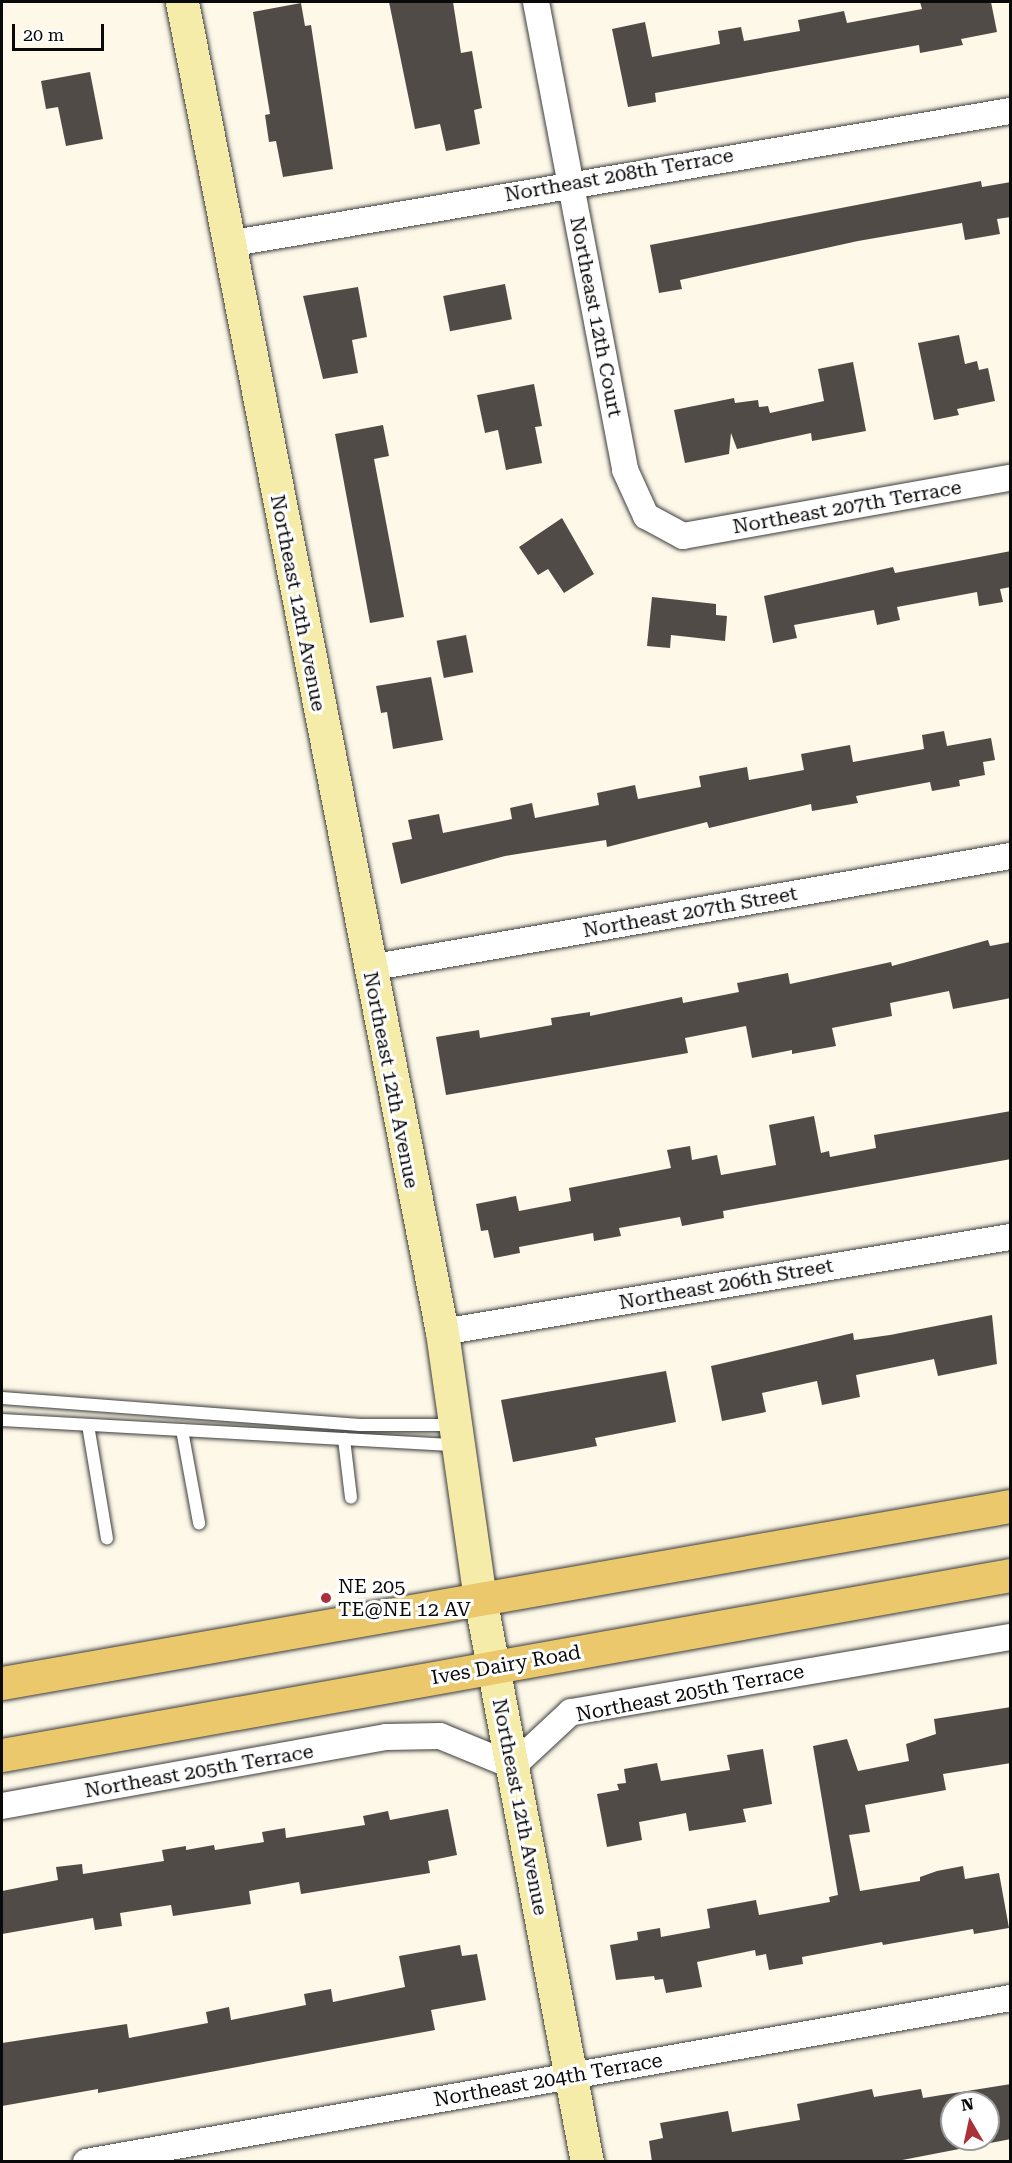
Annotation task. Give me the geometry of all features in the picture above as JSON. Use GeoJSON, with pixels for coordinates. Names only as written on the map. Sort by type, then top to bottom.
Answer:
{"type":"FeatureCollection","features":[{"type":"Feature","properties":{"kind":"main road"},"geometry":{"type":"LineString","coordinates":[[2,1683],[1011,1506]]}},
{"type":"Feature","properties":{"kind":"main road","name":"Ives Dairy Road"},"geometry":{"type":"LineString","coordinates":[[2,1755],[1011,1575]]}},
{"type":"Feature","properties":{"kind":"street","name":"Northeast 12th Avenue"},"geometry":{"type":"LineString","coordinates":[[182,2],[369,968],[442,1332],[454,1435],[480,1598],[587,2162]]}},
{"type":"Feature","properties":{"kind":"street","name":"Northeast 12th Court"},"geometry":{"type":"LineString","coordinates":[[536,2],[625,470],[646,516],[683,536]]}},
{"type":"Feature","properties":{"kind":"street","name":"Northeast 208th Terrace"},"geometry":{"type":"LineString","coordinates":[[228,244],[571,183],[1011,111]]}},
{"type":"Feature","properties":{"kind":"street","name":"Northeast 207th Terrace"},"geometry":{"type":"LineString","coordinates":[[683,536],[1011,478]]}},
{"type":"Feature","properties":{"kind":"street","name":"Northeast 207th Street"},"geometry":{"type":"LineString","coordinates":[[369,968],[1011,856]]}},
{"type":"Feature","properties":{"kind":"street","name":"Northeast 206th Street"},"geometry":{"type":"LineString","coordinates":[[442,1332],[1011,1237]]}},
{"type":"Feature","properties":{"kind":"street","name":"Northeast 205th Terrace"},"geometry":{"type":"LineString","coordinates":[[2,1806],[386,1737],[440,1736],[513,1766],[572,1712],[1011,1637]]}},
{"type":"Feature","properties":{"kind":"street","name":"Northeast 204th Terrace"},"geometry":{"type":"LineString","coordinates":[[86,2162],[1011,1998]]}},
{"type":"Feature","properties":{"kind":"lane"},"geometry":{"type":"LineString","coordinates":[[2,1398],[360,1425],[454,1435]]}},
{"type":"Feature","properties":{"kind":"lane"},"geometry":{"type":"LineString","coordinates":[[2,1420],[344,1439],[454,1435]]}},
{"type":"Feature","properties":{"kind":"lane"},"geometry":{"type":"LineString","coordinates":[[88,1425],[107,1538]]}},
{"type":"Feature","properties":{"kind":"lane"},"geometry":{"type":"LineString","coordinates":[[182,1430],[199,1522]]}},
{"type":"Feature","properties":{"kind":"lane"},"geometry":{"type":"LineString","coordinates":[[344,1439],[351,1498]]}},
{"type":"Feature","properties":{"kind":"building"},"geometry":{"type":"Polygon","coordinates":[[[389,2],[453,2],[461,53],[472,51],[482,108],[474,110],[480,144],[446,151],[440,124],[415,129],[389,2]]]}},
{"type":"Feature","properties":{"kind":"building"},"geometry":{"type":"Polygon","coordinates":[[[920,2],[991,2],[997,32],[961,39],[963,45],[920,53],[919,45],[655,93],[656,102],[628,107],[612,29],[645,22],[652,57],[720,44],[718,31],[741,27],[744,41],[800,31],[798,20],[844,11],[847,23],[922,9],[920,2]]]}},
{"type":"Feature","properties":{"kind":"building"},"geometry":{"type":"Polygon","coordinates":[[[301,3],[305,26],[311,25],[333,169],[283,177],[276,141],[269,142],[265,115],[270,114],[253,12],[301,3]]]}},
{"type":"Feature","properties":{"kind":"building"},"geometry":{"type":"Polygon","coordinates":[[[90,72],[103,139],[66,146],[58,107],[46,109],[41,81],[90,72]]]}},
{"type":"Feature","properties":{"kind":"building"},"geometry":{"type":"Polygon","coordinates":[[[981,181],[982,187],[1011,182],[1011,217],[997,219],[1000,234],[965,240],[962,223],[858,241],[680,280],[682,289],[659,293],[650,245],[981,181]]]}},
{"type":"Feature","properties":{"kind":"building"},"geometry":{"type":"Polygon","coordinates":[[[505,284],[512,319],[450,331],[443,296],[505,284]]]}},
{"type":"Feature","properties":{"kind":"building"},"geometry":{"type":"Polygon","coordinates":[[[358,287],[367,337],[352,340],[358,373],[323,379],[303,296],[358,287]]]}},
{"type":"Feature","properties":{"kind":"building"},"geometry":{"type":"Polygon","coordinates":[[[959,335],[965,364],[977,361],[979,370],[988,368],[995,401],[957,409],[959,415],[934,420],[918,343],[959,335]]]}},
{"type":"Feature","properties":{"kind":"building"},"geometry":{"type":"Polygon","coordinates":[[[853,362],[866,431],[812,441],[811,433],[737,449],[731,433],[729,454],[685,463],[674,410],[734,398],[735,403],[758,400],[759,407],[768,406],[770,413],[824,401],[818,369],[853,362]]]}},
{"type":"Feature","properties":{"kind":"building"},"geometry":{"type":"Polygon","coordinates":[[[534,384],[542,426],[535,427],[542,463],[506,470],[498,430],[485,433],[477,395],[534,384]]]}},
{"type":"Feature","properties":{"kind":"building"},"geometry":{"type":"Polygon","coordinates":[[[383,425],[389,456],[374,459],[404,617],[370,623],[335,434],[383,425]]]}},
{"type":"Feature","properties":{"kind":"building"},"geometry":{"type":"Polygon","coordinates":[[[562,518],[594,574],[564,593],[548,569],[538,575],[519,547],[562,518]]]}},
{"type":"Feature","properties":{"kind":"building"},"geometry":{"type":"Polygon","coordinates":[[[1011,551],[1011,587],[1000,589],[1003,602],[979,606],[977,592],[897,607],[900,620],[877,625],[874,610],[794,625],[797,638],[773,643],[764,596],[893,567],[895,573],[1011,551]]]}},
{"type":"Feature","properties":{"kind":"building"},"geometry":{"type":"Polygon","coordinates":[[[652,597],[716,604],[716,615],[727,616],[725,641],[671,635],[670,648],[647,646],[652,597]]]}},
{"type":"Feature","properties":{"kind":"building"},"geometry":{"type":"Polygon","coordinates":[[[466,635],[473,672],[444,678],[437,641],[466,635]]]}},
{"type":"Feature","properties":{"kind":"building"},"geometry":{"type":"Polygon","coordinates":[[[431,677],[443,740],[393,749],[387,712],[381,713],[376,686],[431,677]]]}},
{"type":"Feature","properties":{"kind":"building"},"geometry":{"type":"Polygon","coordinates":[[[944,731],[947,746],[991,738],[995,760],[983,762],[985,775],[959,780],[960,786],[932,791],[930,782],[856,796],[858,803],[812,811],[811,804],[709,828],[707,822],[607,847],[606,840],[505,856],[401,884],[392,843],[412,839],[408,820],[439,814],[443,833],[512,819],[510,808],[532,803],[535,818],[599,805],[597,793],[635,785],[638,799],[701,787],[699,776],[747,767],[749,780],[804,770],[801,754],[850,745],[853,762],[924,749],[922,735],[944,731]]]}},
{"type":"Feature","properties":{"kind":"building"},"geometry":{"type":"Polygon","coordinates":[[[988,940],[990,946],[1011,942],[1011,998],[953,1009],[949,991],[890,1003],[892,1016],[832,1028],[836,1046],[792,1054],[792,1050],[752,1058],[746,1026],[685,1038],[688,1053],[446,1095],[436,1037],[479,1030],[480,1038],[552,1025],[551,1018],[590,1012],[590,1016],[682,997],[683,1003],[739,992],[737,983],[788,973],[790,984],[891,962],[892,966],[988,940]]]}},
{"type":"Feature","properties":{"kind":"building"},"geometry":{"type":"Polygon","coordinates":[[[1011,1111],[1011,1159],[723,1211],[724,1218],[682,1226],[680,1217],[619,1228],[621,1236],[594,1241],[593,1233],[519,1247],[520,1253],[494,1258],[488,1230],[481,1231],[476,1204],[516,1196],[519,1211],[571,1201],[569,1188],[671,1168],[667,1150],[690,1146],[692,1160],[717,1155],[721,1175],[776,1165],[769,1125],[814,1116],[821,1153],[829,1151],[830,1157],[876,1148],[874,1135],[1011,1111]]]}},
{"type":"Feature","properties":{"kind":"building"},"geometry":{"type":"Polygon","coordinates":[[[992,1315],[997,1364],[938,1376],[934,1359],[856,1375],[860,1397],[822,1405],[817,1381],[762,1393],[766,1412],[722,1421],[711,1366],[853,1333],[854,1340],[992,1315]]]}},
{"type":"Feature","properties":{"kind":"building"},"geometry":{"type":"Polygon","coordinates":[[[666,1371],[676,1422],[595,1438],[597,1446],[513,1462],[501,1400],[666,1371]]]}},
{"type":"Feature","properties":{"kind":"building"},"geometry":{"type":"Polygon","coordinates":[[[1011,1707],[1011,1763],[943,1774],[946,1790],[865,1805],[870,1832],[849,1835],[860,1891],[920,1881],[920,1877],[937,1871],[963,1866],[965,1879],[999,1873],[1009,1928],[974,1934],[973,1929],[883,1945],[882,1942],[802,1957],[803,1964],[769,1970],[766,1954],[756,1956],[755,1950],[697,1962],[702,1987],[666,1993],[663,1979],[655,1980],[654,1976],[616,1980],[610,1945],[638,1940],[637,1932],[660,1928],[661,1937],[710,1928],[707,1909],[756,1900],[759,1915],[830,1902],[829,1897],[838,1895],[813,1746],[847,1739],[858,1771],[909,1761],[906,1744],[936,1734],[934,1719],[1011,1707]]]}},
{"type":"Feature","properties":{"kind":"building"},"geometry":{"type":"Polygon","coordinates":[[[763,1749],[772,1804],[743,1809],[746,1822],[689,1831],[686,1813],[639,1822],[642,1840],[607,1847],[597,1794],[619,1790],[617,1784],[626,1783],[624,1769],[657,1763],[661,1781],[730,1770],[727,1755],[763,1749]]]}},
{"type":"Feature","properties":{"kind":"building"},"geometry":{"type":"Polygon","coordinates":[[[448,1809],[457,1855],[428,1861],[430,1873],[301,1894],[299,1882],[249,1891],[251,1904],[173,1916],[171,1905],[120,1913],[122,1926],[95,1930],[93,1918],[2,1934],[2,1891],[58,1880],[56,1867],[82,1864],[83,1874],[164,1861],[162,1850],[186,1846],[186,1850],[214,1845],[215,1850],[264,1842],[262,1832],[285,1828],[286,1838],[365,1825],[363,1816],[388,1811],[390,1820],[448,1809]]]}},
{"type":"Feature","properties":{"kind":"building"},"geometry":{"type":"Polygon","coordinates":[[[460,1945],[462,1956],[477,1954],[486,2000],[431,2010],[435,2030],[98,2093],[98,2089],[2,2106],[2,2043],[127,2024],[129,2038],[208,2023],[206,2012],[229,2007],[231,2020],[306,2005],[304,1994],[331,1989],[333,2002],[405,1987],[399,1956],[460,1945]]]}},
{"type":"Feature","properties":{"kind":"building"},"geometry":{"type":"Polygon","coordinates":[[[1011,2084],[1011,2139],[1000,2141],[1000,2091],[967,2091],[1011,2084]]]}},
{"type":"Feature","properties":{"kind":"building"},"geometry":{"type":"Polygon","coordinates":[[[872,2089],[874,2097],[921,2089],[923,2098],[940,2095],[940,2151],[949,2151],[892,2162],[652,2162],[649,2141],[663,2138],[660,2123],[728,2111],[732,2132],[800,2120],[797,2104],[872,2089]]]}},
{"type":"Feature","properties":{"kind":"place","name":"NE 205 TE@NE 12 AV"},"geometry":{"type":"Point","coordinates":[326,1598]}}]}
